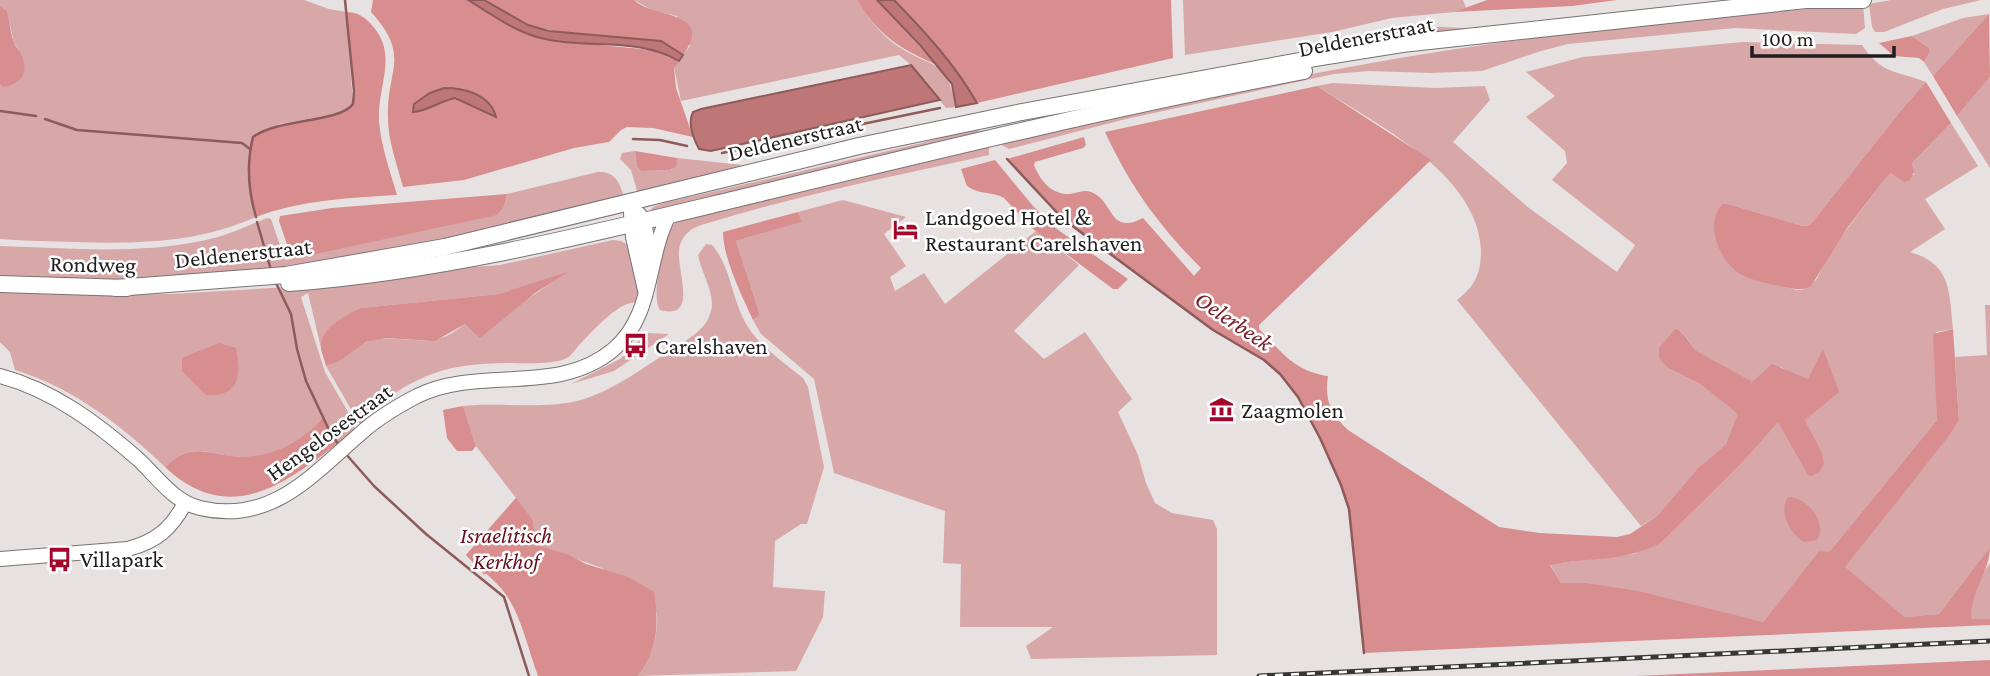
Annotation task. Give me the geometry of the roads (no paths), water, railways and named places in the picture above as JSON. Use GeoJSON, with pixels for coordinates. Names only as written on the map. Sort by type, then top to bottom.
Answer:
{"type":"FeatureCollection","features":[{"type":"Feature","properties":{"kind":"main road","name":"Deldenerstraat"},"geometry":{"type":"LineString","coordinates":[[116,288],[286,275],[445,247],[859,146],[1003,116],[1329,56],[1402,44],[1806,0],[1863,0]]}},
{"type":"Feature","properties":{"kind":"main road","name":"Deldenerstraat"},"geometry":{"type":"LineString","coordinates":[[396,271],[503,253],[638,223],[1157,100],[1485,36]]}},
{"type":"Feature","properties":{"kind":"main road","name":"Rondweg"},"geometry":{"type":"LineString","coordinates":[[0,284],[225,288],[320,281],[396,271]]}},
{"type":"Feature","properties":{"kind":"street"},"geometry":{"type":"LineString","coordinates":[[630,201],[638,223],[645,295]]}},
{"type":"Feature","properties":{"kind":"street","name":"Hengelosestraat"},"geometry":{"type":"LineString","coordinates":[[0,376],[36,388],[80,414],[114,439],[185,503],[207,510],[228,512],[249,509],[274,501],[300,487],[362,432],[431,390],[484,379],[547,378],[581,370],[608,354],[631,331],[641,313],[662,228],[669,215]]}},
{"type":"Feature","properties":{"kind":"street","name":"Hengelosestraat"},"geometry":{"type":"LineString","coordinates":[[638,223],[652,270]]}},
{"type":"Feature","properties":{"kind":"street"},"geometry":{"type":"LineString","coordinates":[[0,559],[128,549],[147,544],[169,529],[185,503]]}},
{"type":"Feature","properties":{"kind":"waterway"},"geometry":{"type":"LineString","coordinates":[[256,217],[249,177],[253,137],[278,127],[335,114],[353,104],[345,0]]}},
{"type":"Feature","properties":{"kind":"waterway"},"geometry":{"type":"LineString","coordinates":[[722,153],[940,108]]}},
{"type":"Feature","properties":{"kind":"waterway"},"geometry":{"type":"LineString","coordinates":[[0,111],[36,116]]}},
{"type":"Feature","properties":{"kind":"waterway"},"geometry":{"type":"LineString","coordinates":[[45,119],[77,130],[242,143],[250,149]]}},
{"type":"Feature","properties":{"kind":"waterway"},"geometry":{"type":"LineString","coordinates":[[633,139],[660,140],[687,146]]}},
{"type":"Feature","properties":{"kind":"waterway","name":"Oelerbeek"},"geometry":{"type":"LineString","coordinates":[[1007,159],[1063,219],[1213,330],[1264,360],[1280,374],[1298,397],[1320,438],[1349,509],[1364,653]]}},
{"type":"Feature","properties":{"kind":"waterway"},"geometry":{"type":"LineString","coordinates":[[257,222],[271,270]]}},
{"type":"Feature","properties":{"kind":"waterway"},"geometry":{"type":"LineString","coordinates":[[276,283],[291,314],[306,381],[339,445]]}},
{"type":"Feature","properties":{"kind":"waterway"},"geometry":{"type":"LineString","coordinates":[[345,453],[374,486],[426,534],[504,597],[529,676]]}},
{"type":"Feature","properties":{"kind":"railway"},"geometry":{"type":"LineString","coordinates":[[1259,676],[1990,641]]}},
{"type":"Feature","properties":{"kind":"place","name":"Landgoed Hotel & Restaurant Carelshaven"},"geometry":{"type":"Point","coordinates":[905,230]}},
{"type":"Feature","properties":{"kind":"place","name":"Carelshaven"},"geometry":{"type":"Point","coordinates":[635,346]}},
{"type":"Feature","properties":{"kind":"place","name":"Zaagmolen"},"geometry":{"type":"Point","coordinates":[1221,410]}},
{"type":"Feature","properties":{"kind":"place","name":"Villapark"},"geometry":{"type":"Point","coordinates":[60,559]}},
{"type":"Feature","properties":{"kind":"park label","name":"Israelitisch Kerkhof"},"geometry":{"type":"Point","coordinates":[506,548]}}]}
